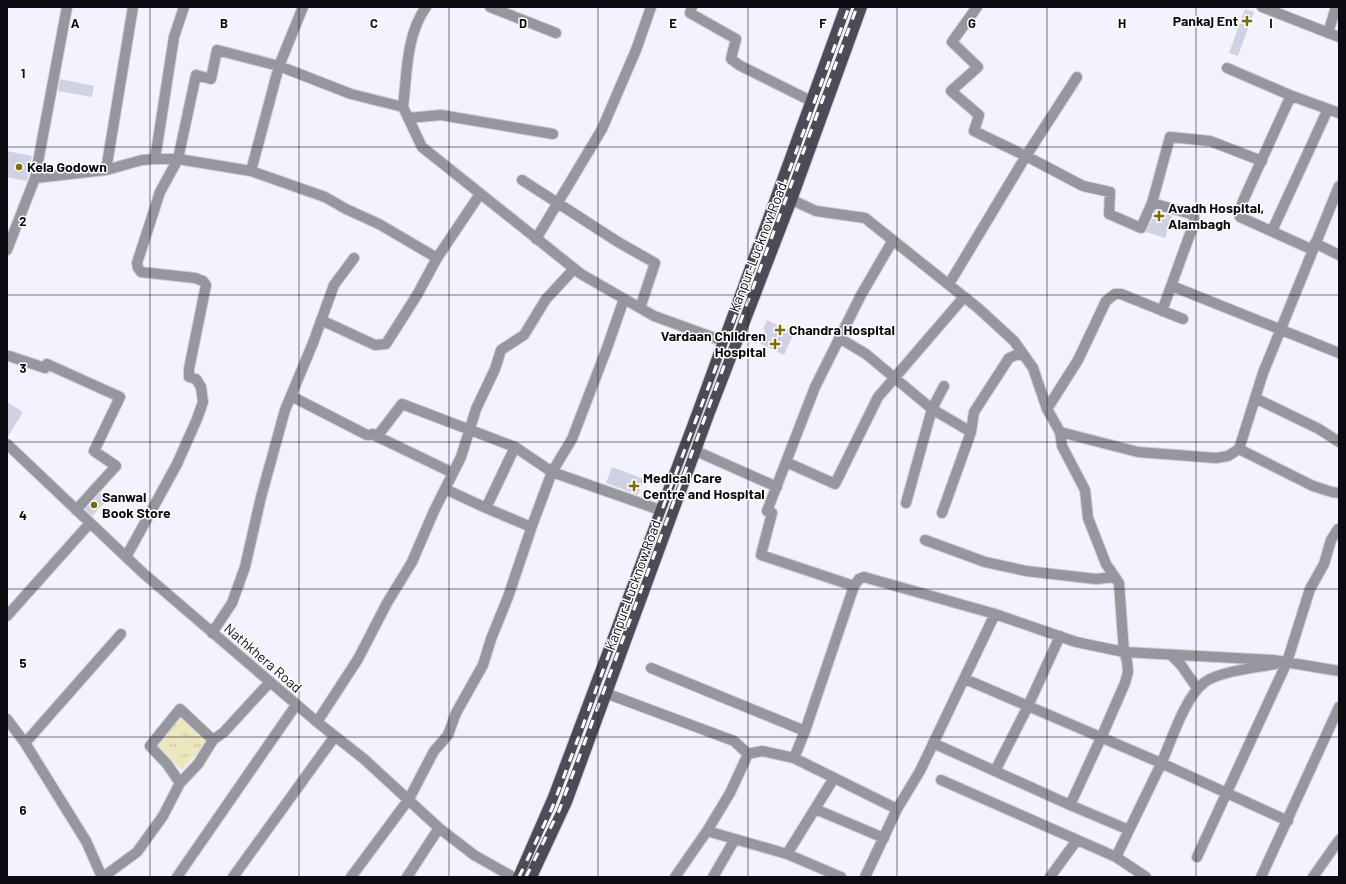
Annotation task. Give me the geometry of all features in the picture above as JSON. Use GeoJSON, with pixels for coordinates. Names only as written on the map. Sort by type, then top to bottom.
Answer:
{"type":"FeatureCollection","features":[{"type":"Feature","properties":{"kind":"main road","name":"Kanpur-Lucknow Road"},"geometry":{"type":"LineString","coordinates":[[518,877],[552,797],[615,632],[845,7]]}},
{"type":"Feature","properties":{"kind":"main road","name":"Kanpur-Lucknow Road"},"geometry":{"type":"LineString","coordinates":[[532,877],[567,802],[608,694],[696,452],[792,200],[862,7]]}},
{"type":"Feature","properties":{"kind":"main road"},"geometry":{"type":"LineString","coordinates":[[615,632],[628,637]]}},
{"type":"Feature","properties":{"kind":"street"},"geometry":{"type":"LineString","coordinates":[[7,250],[35,178],[67,7]]}},
{"type":"Feature","properties":{"kind":"street"},"geometry":{"type":"LineString","coordinates":[[106,170],[133,7]]}},
{"type":"Feature","properties":{"kind":"street"},"geometry":{"type":"LineString","coordinates":[[155,159],[174,37],[184,7]]}},
{"type":"Feature","properties":{"kind":"street"},"geometry":{"type":"LineString","coordinates":[[251,171],[279,66],[303,7]]}},
{"type":"Feature","properties":{"kind":"street"},"geometry":{"type":"LineString","coordinates":[[426,7],[419,17],[409,53],[403,106],[422,147],[581,274],[654,316],[723,341]]}},
{"type":"Feature","properties":{"kind":"street"},"geometry":{"type":"LineString","coordinates":[[490,7],[556,33]]}},
{"type":"Feature","properties":{"kind":"street"},"geometry":{"type":"LineString","coordinates":[[536,239],[602,129],[636,50],[651,7]]}},
{"type":"Feature","properties":{"kind":"street"},"geometry":{"type":"LineString","coordinates":[[692,7],[690,13],[736,39],[731,59],[739,65],[811,101]]}},
{"type":"Feature","properties":{"kind":"street"},"geometry":{"type":"LineString","coordinates":[[977,7],[952,42],[978,67],[951,91],[979,115],[974,131],[1083,186],[1110,192],[1110,214],[1141,228],[1152,202],[1170,137],[1210,141],[1262,160]]}},
{"type":"Feature","properties":{"kind":"street"},"geometry":{"type":"LineString","coordinates":[[1262,7],[1339,37]]}},
{"type":"Feature","properties":{"kind":"street"},"geometry":{"type":"LineString","coordinates":[[1328,33],[1336,7]]}},
{"type":"Feature","properties":{"kind":"street"},"geometry":{"type":"LineString","coordinates":[[126,557],[178,464],[203,402],[201,387],[196,379],[190,377],[189,369],[206,285],[203,281],[195,278],[141,272],[137,263],[160,192],[178,159],[196,75],[211,79],[217,50],[279,66],[351,94],[403,106]]}},
{"type":"Feature","properties":{"kind":"street"},"geometry":{"type":"LineString","coordinates":[[1227,68],[1292,96],[1339,114]]}},
{"type":"Feature","properties":{"kind":"street"},"geometry":{"type":"LineString","coordinates":[[949,284],[1026,156],[1077,77]]}},
{"type":"Feature","properties":{"kind":"street"},"geometry":{"type":"LineString","coordinates":[[1292,96],[1243,201],[1239,214],[1240,217],[1272,231],[1339,255]]}},
{"type":"Feature","properties":{"kind":"street"},"geometry":{"type":"LineString","coordinates":[[1272,231],[1328,109]]}},
{"type":"Feature","properties":{"kind":"street"},"geometry":{"type":"LineString","coordinates":[[408,118],[441,114],[553,134]]}},
{"type":"Feature","properties":{"kind":"street"},"geometry":{"type":"LineString","coordinates":[[35,178],[106,170],[142,160],[155,159],[178,159],[251,171],[324,197],[346,210],[379,224],[437,258]]}},
{"type":"Feature","properties":{"kind":"street"},"geometry":{"type":"LineString","coordinates":[[522,180],[618,242],[655,263],[640,308]]}},
{"type":"Feature","properties":{"kind":"street"},"geometry":{"type":"LineString","coordinates":[[1060,432],[1138,452],[1216,458],[1228,456],[1239,449],[1263,373],[1339,186]]}},
{"type":"Feature","properties":{"kind":"street"},"geometry":{"type":"LineString","coordinates":[[321,320],[375,345],[386,344],[417,295],[437,258],[480,194]]}},
{"type":"Feature","properties":{"kind":"street"},"geometry":{"type":"LineString","coordinates":[[777,195],[792,200],[816,212],[865,218],[949,284],[1014,341],[1033,368],[1047,409],[1060,432],[1062,446],[1085,490],[1088,518],[1106,564],[1119,583],[1124,652],[1128,672],[1125,683],[1070,805]]}},
{"type":"Feature","properties":{"kind":"street"},"geometry":{"type":"LineString","coordinates":[[1152,202],[1191,214],[1194,217],[1194,224],[1162,311]]}},
{"type":"Feature","properties":{"kind":"street"},"geometry":{"type":"LineString","coordinates":[[854,586],[761,556],[772,513],[767,511],[815,387],[861,294],[893,240]]}},
{"type":"Feature","properties":{"kind":"street"},"geometry":{"type":"LineString","coordinates":[[212,633],[232,603],[245,567],[261,497],[285,410],[334,284],[354,258]]}},
{"type":"Feature","properties":{"kind":"street"},"geometry":{"type":"LineString","coordinates":[[317,722],[358,659],[387,603],[412,562],[461,457],[476,409],[495,369],[500,350],[524,335],[546,299],[574,269]]}},
{"type":"Feature","properties":{"kind":"street"},"geometry":{"type":"LineString","coordinates":[[1172,286],[1339,353]]}},
{"type":"Feature","properties":{"kind":"street"},"geometry":{"type":"LineString","coordinates":[[1047,409],[1078,360],[1106,301],[1115,294],[1121,294],[1183,319]]}},
{"type":"Feature","properties":{"kind":"street"},"geometry":{"type":"LineString","coordinates":[[786,462],[835,484],[878,396],[964,297]]}},
{"type":"Feature","properties":{"kind":"street"},"geometry":{"type":"LineString","coordinates":[[351,877],[409,799],[434,751],[448,735],[456,713],[483,665],[491,639],[508,597],[531,527],[552,472],[572,439],[608,348],[624,299]]}},
{"type":"Feature","properties":{"kind":"street"},"geometry":{"type":"LineString","coordinates":[[839,338],[866,354],[932,410],[971,432]]}},
{"type":"Feature","properties":{"kind":"street"},"geometry":{"type":"LineString","coordinates":[[942,512],[971,432],[974,412],[1009,358],[1016,355],[1024,355]]}},
{"type":"Feature","properties":{"kind":"street"},"geometry":{"type":"LineString","coordinates":[[7,356],[45,368],[47,364],[120,397],[94,451],[116,466],[76,510]]}},
{"type":"Feature","properties":{"kind":"street"},"geometry":{"type":"LineString","coordinates":[[906,503],[932,410],[944,386]]}},
{"type":"Feature","properties":{"kind":"street"},"geometry":{"type":"LineString","coordinates":[[291,396],[367,435],[379,434],[402,404],[515,447],[552,472],[660,510]]}},
{"type":"Feature","properties":{"kind":"street"},"geometry":{"type":"LineString","coordinates":[[1255,398],[1319,429],[1339,442]]}},
{"type":"Feature","properties":{"kind":"street"},"geometry":{"type":"LineString","coordinates":[[372,434],[453,473]]}},
{"type":"Feature","properties":{"kind":"street","name":"Nathkhera Road"},"geometry":{"type":"LineString","coordinates":[[7,444],[143,573],[296,705],[335,736],[409,799],[440,828],[474,855],[513,877]]}},
{"type":"Feature","properties":{"kind":"street"},"geometry":{"type":"LineString","coordinates":[[486,508],[515,447]]}},
{"type":"Feature","properties":{"kind":"street"},"geometry":{"type":"LineString","coordinates":[[1239,449],[1313,486],[1339,493]]}},
{"type":"Feature","properties":{"kind":"street"},"geometry":{"type":"LineString","coordinates":[[696,452],[777,487]]}},
{"type":"Feature","properties":{"kind":"street"},"geometry":{"type":"LineString","coordinates":[[445,489],[531,527]]}},
{"type":"Feature","properties":{"kind":"street"},"geometry":{"type":"LineString","coordinates":[[7,616],[90,523]]}},
{"type":"Feature","properties":{"kind":"street"},"geometry":{"type":"LineString","coordinates":[[1197,857],[1287,662],[1310,590],[1324,564],[1330,540],[1339,530]]}},
{"type":"Feature","properties":{"kind":"street"},"geometry":{"type":"LineString","coordinates":[[925,540],[985,562],[1026,571],[1096,579],[1115,577]]}},
{"type":"Feature","properties":{"kind":"street"},"geometry":{"type":"LineString","coordinates":[[794,758],[805,731],[854,586],[859,579],[864,577],[995,614],[1076,642],[1124,652],[1273,660],[1339,671]]}},
{"type":"Feature","properties":{"kind":"street"},"geometry":{"type":"LineString","coordinates":[[865,877],[897,809],[920,771],[995,614]]}},
{"type":"Feature","properties":{"kind":"street"},"geometry":{"type":"LineString","coordinates":[[24,743],[121,634]]}},
{"type":"Feature","properties":{"kind":"street"},"geometry":{"type":"LineString","coordinates":[[995,771],[1028,706],[1060,636]]}},
{"type":"Feature","properties":{"kind":"street"},"geometry":{"type":"LineString","coordinates":[[1171,655],[1197,688]]}},
{"type":"Feature","properties":{"kind":"street"},"geometry":{"type":"LineString","coordinates":[[1116,857],[1161,764],[1186,706],[1197,688],[1206,681],[1222,674],[1287,662]]}},
{"type":"Feature","properties":{"kind":"street"},"geometry":{"type":"LineString","coordinates":[[651,668],[805,731]]}},
{"type":"Feature","properties":{"kind":"street"},"geometry":{"type":"LineString","coordinates":[[965,679],[1288,821]]}},
{"type":"Feature","properties":{"kind":"street"},"geometry":{"type":"LineString","coordinates":[[7,719],[24,743],[86,841],[102,877],[137,852],[163,816],[180,783],[198,764],[213,740],[224,732],[270,682]]}},
{"type":"Feature","properties":{"kind":"street"},"geometry":{"type":"LineString","coordinates":[[608,694],[734,741],[748,754]]}},
{"type":"Feature","properties":{"kind":"street"},"geometry":{"type":"LineString","coordinates":[[176,877],[296,705]]}},
{"type":"Feature","properties":{"kind":"street"},"geometry":{"type":"LineString","coordinates":[[1261,877],[1339,707]]}},
{"type":"Feature","properties":{"kind":"street"},"geometry":{"type":"LineString","coordinates":[[180,783],[167,764],[150,746],[162,730],[180,709],[213,740]]}},
{"type":"Feature","properties":{"kind":"street"},"geometry":{"type":"LineString","coordinates":[[233,877],[335,736]]}},
{"type":"Feature","properties":{"kind":"street"},"geometry":{"type":"LineString","coordinates":[[933,742],[1070,805],[1129,830]]}},
{"type":"Feature","properties":{"kind":"street"},"geometry":{"type":"LineString","coordinates":[[748,754],[762,751],[794,758],[897,809]]}},
{"type":"Feature","properties":{"kind":"street"},"geometry":{"type":"LineString","coordinates":[[675,877],[730,793],[748,754]]}},
{"type":"Feature","properties":{"kind":"street"},"geometry":{"type":"LineString","coordinates":[[787,854],[834,778]]}},
{"type":"Feature","properties":{"kind":"street"},"geometry":{"type":"LineString","coordinates":[[941,780],[1116,857],[1146,877]]}},
{"type":"Feature","properties":{"kind":"street"},"geometry":{"type":"LineString","coordinates":[[815,809],[884,838]]}},
{"type":"Feature","properties":{"kind":"street"},"geometry":{"type":"LineString","coordinates":[[407,877],[440,828]]}},
{"type":"Feature","properties":{"kind":"street"},"geometry":{"type":"LineString","coordinates":[[706,831],[787,854],[841,877]]}},
{"type":"Feature","properties":{"kind":"street"},"geometry":{"type":"LineString","coordinates":[[713,877],[735,839]]}},
{"type":"Feature","properties":{"kind":"street"},"geometry":{"type":"LineString","coordinates":[[1050,877],[1077,840]]}},
{"type":"Feature","properties":{"kind":"street"},"geometry":{"type":"LineString","coordinates":[[1313,877],[1339,840]]}},
{"type":"Feature","properties":{"kind":"green space"},"geometry":{"type":"Polygon","coordinates":[[[181,716],[208,741],[182,770],[154,745],[181,716]]]}},
{"type":"Feature","properties":{"kind":"building"},"geometry":{"type":"Polygon","coordinates":[[[1245,9],[1254,12],[1238,56],[1229,53],[1245,9]]]}},
{"type":"Feature","properties":{"kind":"building"},"geometry":{"type":"Polygon","coordinates":[[[60,79],[94,86],[92,97],[58,91],[60,79]]]}},
{"type":"Feature","properties":{"kind":"building","name":"Kela Godown"},"geometry":{"type":"Polygon","coordinates":[[[7,151],[32,156],[27,181],[7,177],[7,151]]]}},
{"type":"Feature","properties":{"kind":"building"},"geometry":{"type":"Polygon","coordinates":[[[1156,211],[1172,216],[1165,238],[1146,232],[1156,211]]]}},
{"type":"Feature","properties":{"kind":"building"},"geometry":{"type":"Polygon","coordinates":[[[767,320],[794,333],[784,355],[759,343],[765,330],[763,329],[767,320]]]}},
{"type":"Feature","properties":{"kind":"building"},"geometry":{"type":"Polygon","coordinates":[[[7,402],[23,412],[7,438],[7,402]]]}},
{"type":"Feature","properties":{"kind":"building"},"geometry":{"type":"Polygon","coordinates":[[[612,467],[644,479],[638,495],[606,483],[612,467]]]}},
{"type":"Feature","properties":{"kind":"building","name":"Sanwal Book Store"},"geometry":{"type":"Polygon","coordinates":[[[100,493],[107,500],[92,516],[85,509],[100,493]]]}},
{"type":"Feature","properties":{"kind":"railway"},"geometry":{"type":"LineString","coordinates":[[519,877],[552,808],[648,547],[765,237],[849,7]]}},
{"type":"Feature","properties":{"kind":"railway"},"geometry":{"type":"LineString","coordinates":[[526,877],[559,811],[857,7]]}},
{"type":"Feature","properties":{"kind":"place","name":"Pankaj Ent"},"geometry":{"type":"Point","coordinates":[1247,21]}},
{"type":"Feature","properties":{"kind":"place","name":"Kela Godown"},"geometry":{"type":"Point","coordinates":[19,167]}},
{"type":"Feature","properties":{"kind":"place","name":"Avadh Hospital, Alambagh"},"geometry":{"type":"Point","coordinates":[1159,216]}},
{"type":"Feature","properties":{"kind":"place","name":"Chandra Hospital"},"geometry":{"type":"Point","coordinates":[780,330]}},
{"type":"Feature","properties":{"kind":"place","name":"Vardaan Children Hospital"},"geometry":{"type":"Point","coordinates":[775,344]}},
{"type":"Feature","properties":{"kind":"place","name":"Medical Care Centre and Hospital"},"geometry":{"type":"Point","coordinates":[634,486]}},
{"type":"Feature","properties":{"kind":"place","name":"Sanwal Book Store"},"geometry":{"type":"Point","coordinates":[94,505]}}]}
